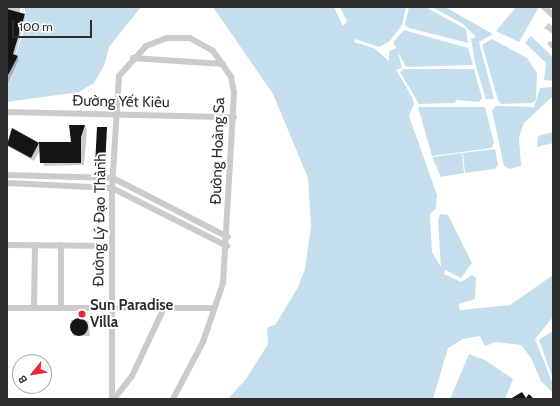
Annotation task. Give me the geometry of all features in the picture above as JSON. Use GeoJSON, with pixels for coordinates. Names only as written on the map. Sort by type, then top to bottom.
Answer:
{"type":"FeatureCollection","features":[{"type":"Feature","properties":{"kind":"street"},"geometry":{"type":"LineString","coordinates":[[544,7],[553,15]]}},
{"type":"Feature","properties":{"kind":"street","name":"Đường Hoàng Sa"},"geometry":{"type":"LineString","coordinates":[[117,115],[120,76],[133,58],[146,46],[167,38],[190,38],[213,51],[223,64],[234,93],[228,237],[223,284],[203,342],[174,399]]}},
{"type":"Feature","properties":{"kind":"street"},"geometry":{"type":"LineString","coordinates":[[133,58],[223,64]]}},
{"type":"Feature","properties":{"kind":"street","name":"Đường Yết Kiêu"},"geometry":{"type":"LineString","coordinates":[[7,112],[234,118]]}},
{"type":"Feature","properties":{"kind":"street","name":"Đường Lý Đạo Thành"},"geometry":{"type":"LineString","coordinates":[[113,399],[111,308],[112,188],[117,115]]}},
{"type":"Feature","properties":{"kind":"street"},"geometry":{"type":"LineString","coordinates":[[7,174],[113,178],[228,237]]}},
{"type":"Feature","properties":{"kind":"street"},"geometry":{"type":"LineString","coordinates":[[7,183],[112,188],[227,246]]}},
{"type":"Feature","properties":{"kind":"street"},"geometry":{"type":"LineString","coordinates":[[7,245],[112,246]]}},
{"type":"Feature","properties":{"kind":"street"},"geometry":{"type":"LineString","coordinates":[[34,308],[35,245]]}},
{"type":"Feature","properties":{"kind":"street"},"geometry":{"type":"LineString","coordinates":[[60,308],[61,246]]}},
{"type":"Feature","properties":{"kind":"street"},"geometry":{"type":"LineString","coordinates":[[7,308],[214,308]]}},
{"type":"Feature","properties":{"kind":"street"},"geometry":{"type":"LineString","coordinates":[[113,399],[132,376],[164,308]]}},
{"type":"Feature","properties":{"kind":"water"},"geometry":{"type":"Polygon","coordinates":[[[25,7],[141,7],[109,47],[104,66],[94,83],[79,92],[7,102],[7,80],[26,25],[25,7]]]}},
{"type":"Feature","properties":{"kind":"water"},"geometry":{"type":"Polygon","coordinates":[[[213,7],[334,7],[343,26],[347,21],[340,7],[406,7],[402,25],[389,42],[379,47],[355,39],[354,42],[374,48],[389,61],[389,51],[397,48],[402,68],[396,70],[412,97],[414,104],[409,116],[437,195],[436,208],[430,214],[432,252],[441,267],[438,221],[440,214],[448,215],[472,263],[461,278],[445,270],[444,274],[461,282],[472,275],[476,278],[475,299],[459,304],[460,310],[510,305],[553,275],[553,317],[535,339],[553,384],[553,393],[541,381],[531,358],[521,345],[496,342],[485,346],[480,336],[463,339],[448,348],[433,399],[228,399],[246,379],[268,344],[267,328],[276,324],[298,287],[305,269],[311,226],[308,178],[273,94],[213,7]]]}},
{"type":"Feature","properties":{"kind":"water"},"geometry":{"type":"Polygon","coordinates":[[[409,7],[425,7],[466,29],[468,43],[409,28],[405,25],[409,7]]]}},
{"type":"Feature","properties":{"kind":"water"},"geometry":{"type":"Polygon","coordinates":[[[432,7],[445,7],[493,34],[479,42],[494,99],[486,99],[475,63],[471,39],[476,37],[463,24],[432,7]]]}},
{"type":"Feature","properties":{"kind":"water"},"geometry":{"type":"Polygon","coordinates":[[[516,7],[539,7],[519,42],[496,31],[516,7]]]}},
{"type":"Feature","properties":{"kind":"water"},"geometry":{"type":"Polygon","coordinates":[[[404,30],[468,48],[473,65],[406,67],[393,42],[404,30]]]}},
{"type":"Feature","properties":{"kind":"water"},"geometry":{"type":"Polygon","coordinates":[[[531,36],[553,57],[553,81],[544,80],[546,63],[525,43],[531,36]]]}},
{"type":"Feature","properties":{"kind":"water"},"geometry":{"type":"Polygon","coordinates":[[[492,39],[527,58],[537,73],[536,100],[532,103],[501,104],[498,100],[482,45],[492,39]]]}},
{"type":"Feature","properties":{"kind":"water"},"geometry":{"type":"Polygon","coordinates":[[[403,69],[474,69],[482,98],[479,102],[456,100],[455,103],[419,104],[400,72],[403,69]]]}},
{"type":"Feature","properties":{"kind":"water"},"geometry":{"type":"Polygon","coordinates":[[[553,87],[553,96],[524,123],[519,137],[521,166],[509,169],[504,166],[492,110],[496,106],[534,107],[540,88],[553,87]]]}},
{"type":"Feature","properties":{"kind":"water"},"geometry":{"type":"Polygon","coordinates":[[[418,107],[485,107],[494,142],[492,148],[432,156],[418,107]]]}},
{"type":"Feature","properties":{"kind":"water"},"geometry":{"type":"Polygon","coordinates":[[[553,132],[553,143],[537,147],[538,136],[553,132]]]}},
{"type":"Feature","properties":{"kind":"water"},"geometry":{"type":"Polygon","coordinates":[[[495,149],[498,165],[495,169],[465,173],[463,153],[495,149]]]}},
{"type":"Feature","properties":{"kind":"water"},"geometry":{"type":"Polygon","coordinates":[[[462,153],[464,173],[441,177],[432,157],[462,153]]]}},
{"type":"Feature","properties":{"kind":"water"},"geometry":{"type":"Polygon","coordinates":[[[553,331],[553,379],[539,340],[553,331]]]}},
{"type":"Feature","properties":{"kind":"water"},"geometry":{"type":"Polygon","coordinates":[[[469,354],[485,360],[513,379],[505,399],[450,399],[469,354]]]}},
{"type":"Feature","properties":{"kind":"building"},"geometry":{"type":"Polygon","coordinates":[[[7,9],[25,14],[13,54],[18,56],[7,77],[7,9]]]}},
{"type":"Feature","properties":{"kind":"building"},"geometry":{"type":"Polygon","coordinates":[[[69,125],[85,125],[81,137],[81,163],[40,163],[39,142],[71,142],[69,125]]]}},
{"type":"Feature","properties":{"kind":"building"},"geometry":{"type":"Polygon","coordinates":[[[97,127],[107,127],[105,166],[95,166],[97,127]]]}},
{"type":"Feature","properties":{"kind":"building"},"geometry":{"type":"Polygon","coordinates":[[[12,128],[39,143],[31,158],[7,145],[12,128]]]}},
{"type":"Feature","properties":{"kind":"building"},"geometry":{"type":"Polygon","coordinates":[[[75,318],[83,318],[88,323],[86,334],[83,336],[75,336],[70,331],[70,323],[75,318]]]}},
{"type":"Feature","properties":{"kind":"building"},"geometry":{"type":"Polygon","coordinates":[[[522,392],[526,398],[529,394],[534,399],[510,399],[522,392]]]}},
{"type":"Feature","properties":{"kind":"place","name":"Sun Paradise Villa"},"geometry":{"type":"Point","coordinates":[82,314]}}]}
